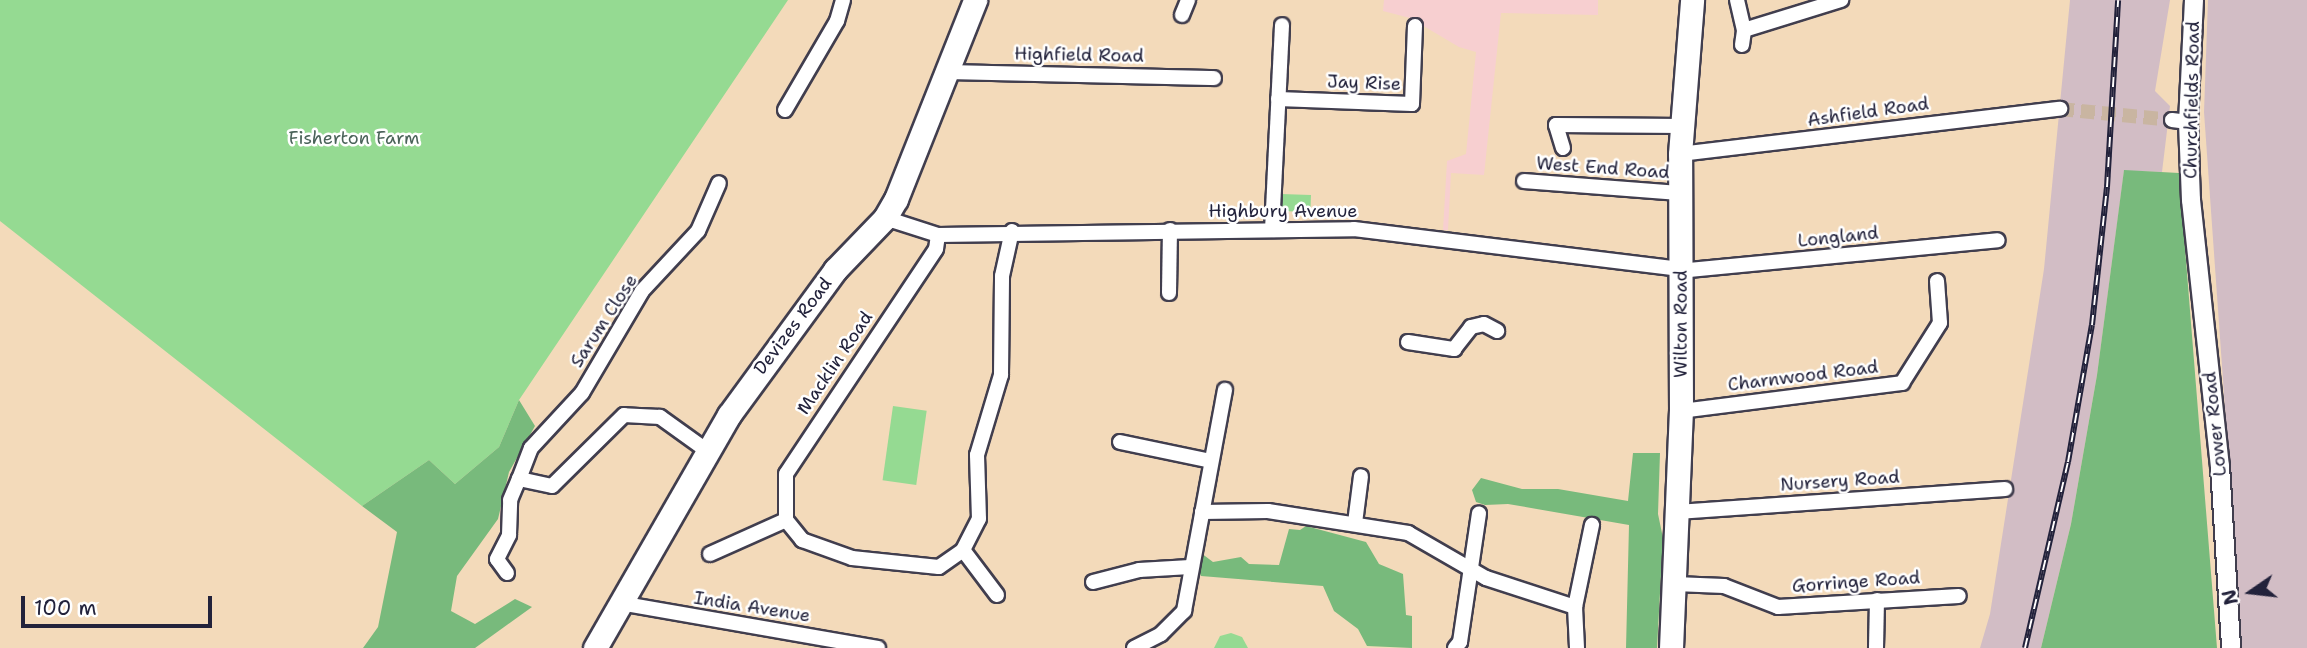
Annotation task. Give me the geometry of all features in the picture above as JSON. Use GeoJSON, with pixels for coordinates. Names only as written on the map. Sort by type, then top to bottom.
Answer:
{"type":"FeatureCollection","features":[{"type":"Feature","properties":{"kind":"main road","name":"Devizes Road"},"geometry":{"type":"LineString","coordinates":[[595,648],[706,450],[827,280],[885,218],[975,0]]}},
{"type":"Feature","properties":{"kind":"main road","name":"Wilton Road"},"geometry":{"type":"LineString","coordinates":[[1671,648],[1681,411],[1679,193],[1692,0]]}},
{"type":"Feature","properties":{"kind":"street"},"geometry":{"type":"LineString","coordinates":[[785,110],[838,21],[844,0]]}},
{"type":"Feature","properties":{"kind":"street"},"geometry":{"type":"LineString","coordinates":[[1182,15],[1188,0]]}},
{"type":"Feature","properties":{"kind":"street"},"geometry":{"type":"LineString","coordinates":[[1737,0],[1744,30],[1742,45]]}},
{"type":"Feature","properties":{"kind":"street"},"geometry":{"type":"LineString","coordinates":[[1744,30],[1841,0]]}},
{"type":"Feature","properties":{"kind":"street","name":"Churchfields Road"},"geometry":{"type":"LineString","coordinates":[[2191,200],[2180,121],[2194,0]]}},
{"type":"Feature","properties":{"kind":"street"},"geometry":{"type":"LineString","coordinates":[[1272,229],[1282,25]]}},
{"type":"Feature","properties":{"kind":"street","name":"Jay Rise"},"geometry":{"type":"LineString","coordinates":[[1278,99],[1412,104],[1415,26]]}},
{"type":"Feature","properties":{"kind":"street","name":"Highfield Road"},"geometry":{"type":"LineString","coordinates":[[944,72],[1214,78]]}},
{"type":"Feature","properties":{"kind":"street","name":"Ashfield Road"},"geometry":{"type":"LineString","coordinates":[[1681,154],[2060,108]]}},
{"type":"Feature","properties":{"kind":"street"},"geometry":{"type":"LineString","coordinates":[[1563,148],[1556,125],[1682,126]]}},
{"type":"Feature","properties":{"kind":"street","name":"West End Road"},"geometry":{"type":"LineString","coordinates":[[1524,181],[1679,193]]}},
{"type":"Feature","properties":{"kind":"street","name":"Sarum Close"},"geometry":{"type":"LineString","coordinates":[[507,573],[497,559],[509,535],[510,500],[531,448],[582,393],[642,291],[698,231],[719,183]]}},
{"type":"Feature","properties":{"kind":"street","name":"Lower Road"},"geometry":{"type":"LineString","coordinates":[[2191,200],[2220,466],[2231,648]]}},
{"type":"Feature","properties":{"kind":"street","name":"Highbury Avenue"},"geometry":{"type":"LineString","coordinates":[[885,218],[938,235],[1354,229],[1467,239],[1681,270]]}},
{"type":"Feature","properties":{"kind":"street"},"geometry":{"type":"LineString","coordinates":[[1169,293],[1170,230]]}},
{"type":"Feature","properties":{"kind":"street"},"geometry":{"type":"LineString","coordinates":[[710,554],[786,520],[802,540],[852,558],[939,567],[962,550],[979,519],[977,455],[1000,375],[1002,276],[1012,232]]}},
{"type":"Feature","properties":{"kind":"street","name":"Macklin Road"},"geometry":{"type":"LineString","coordinates":[[786,520],[786,474],[936,249],[938,235]]}},
{"type":"Feature","properties":{"kind":"street","name":"Longland"},"geometry":{"type":"LineString","coordinates":[[1681,270],[1998,240]]}},
{"type":"Feature","properties":{"kind":"street","name":"Charnwood Road"},"geometry":{"type":"LineString","coordinates":[[1681,411],[1902,383],[1940,323],[1937,281]]}},
{"type":"Feature","properties":{"kind":"street"},"geometry":{"type":"LineString","coordinates":[[1408,342],[1454,349],[1471,327],[1484,324],[1497,331]]}},
{"type":"Feature","properties":{"kind":"street"},"geometry":{"type":"LineString","coordinates":[[1134,648],[1161,634],[1184,611],[1190,567],[1225,390]]}},
{"type":"Feature","properties":{"kind":"street"},"geometry":{"type":"LineString","coordinates":[[519,479],[552,486],[624,415],[660,417],[706,450]]}},
{"type":"Feature","properties":{"kind":"street"},"geometry":{"type":"LineString","coordinates":[[1119,442],[1211,461]]}},
{"type":"Feature","properties":{"kind":"street"},"geometry":{"type":"LineString","coordinates":[[1355,523],[1361,476]]}},
{"type":"Feature","properties":{"kind":"street","name":"Nursery Road"},"geometry":{"type":"LineString","coordinates":[[1677,512],[2005,489]]}},
{"type":"Feature","properties":{"kind":"street"},"geometry":{"type":"LineString","coordinates":[[1202,512],[1268,512],[1408,533],[1472,570],[1520,592],[1575,607]]}},
{"type":"Feature","properties":{"kind":"street"},"geometry":{"type":"LineString","coordinates":[[1455,648],[1461,642],[1479,513]]}},
{"type":"Feature","properties":{"kind":"street"},"geometry":{"type":"LineString","coordinates":[[1577,648],[1575,607],[1592,525]]}},
{"type":"Feature","properties":{"kind":"street"},"geometry":{"type":"LineString","coordinates":[[962,550],[998,595]]}},
{"type":"Feature","properties":{"kind":"street"},"geometry":{"type":"LineString","coordinates":[[1093,582],[1139,570],[1190,567]]}},
{"type":"Feature","properties":{"kind":"street","name":"Gorringe Road"},"geometry":{"type":"LineString","coordinates":[[1675,584],[1724,586],[1778,607],[1959,596]]}},
{"type":"Feature","properties":{"kind":"street"},"geometry":{"type":"LineString","coordinates":[[1876,648],[1877,600]]}},
{"type":"Feature","properties":{"kind":"street","name":"India Avenue"},"geometry":{"type":"LineString","coordinates":[[620,603],[878,648]]}},
{"type":"Feature","properties":{"kind":"shaded area"},"geometry":{"type":"Polygon","coordinates":[[[1384,0],[1598,0],[1598,15],[1501,13],[1484,175],[1451,173],[1448,230],[1443,230],[1447,161],[1466,154],[1476,52],[1459,47],[1410,18],[1383,11],[1384,0]]]}},
{"type":"Feature","properties":{"kind":"shaded area"},"geometry":{"type":"Polygon","coordinates":[[[2070,0],[2170,0],[2155,91],[2170,106],[2162,172],[2124,171],[2097,375],[2071,524],[2041,648],[1980,648],[1990,614],[2044,269],[2070,0]]]}},
{"type":"Feature","properties":{"kind":"shaded area"},"geometry":{"type":"Polygon","coordinates":[[[2208,0],[2307,0],[2307,648],[2242,648],[2204,112],[2208,0]]]}},
{"type":"Feature","properties":{"kind":"green space","name":"Fisherton Farm"},"geometry":{"type":"Polygon","coordinates":[[[0,0],[788,0],[519,400],[499,447],[455,484],[429,460],[362,506],[0,221],[0,0]]]}},
{"type":"Feature","properties":{"kind":"green space"},"geometry":{"type":"Polygon","coordinates":[[[2124,170],[2179,173],[2217,648],[2041,648],[2071,524],[2097,375],[2124,170]]]}},
{"type":"Feature","properties":{"kind":"green space"},"geometry":{"type":"Polygon","coordinates":[[[1281,194],[1311,195],[1310,212],[1280,211],[1281,194]]]}},
{"type":"Feature","properties":{"kind":"green space"},"geometry":{"type":"Polygon","coordinates":[[[519,400],[535,426],[509,472],[498,519],[457,576],[451,611],[475,624],[515,599],[532,607],[475,648],[363,648],[378,627],[397,532],[362,506],[429,460],[455,484],[499,447],[519,400]]]}},
{"type":"Feature","properties":{"kind":"green space"},"geometry":{"type":"Polygon","coordinates":[[[893,406],[927,411],[916,485],[883,480],[893,406]]]}},
{"type":"Feature","properties":{"kind":"green space"},"geometry":{"type":"Polygon","coordinates":[[[1633,453],[1660,453],[1658,514],[1663,538],[1657,648],[1626,648],[1629,525],[1508,504],[1485,505],[1476,502],[1472,490],[1481,478],[1522,489],[1558,489],[1628,501],[1633,453]]]}},
{"type":"Feature","properties":{"kind":"green space"},"geometry":{"type":"Polygon","coordinates":[[[1306,526],[1366,542],[1379,564],[1403,574],[1406,615],[1412,616],[1412,648],[1367,646],[1358,629],[1334,611],[1323,586],[1201,576],[1196,565],[1201,553],[1213,562],[1241,557],[1249,564],[1279,565],[1289,529],[1300,530],[1306,526]]]}},
{"type":"Feature","properties":{"kind":"green space"},"geometry":{"type":"Polygon","coordinates":[[[1231,633],[1242,637],[1248,648],[1214,648],[1220,636],[1231,633]]]}},
{"type":"Feature","properties":{"kind":"tunnel"},"geometry":{"type":"LineString","coordinates":[[2060,109],[2172,120]]}},
{"type":"Feature","properties":{"kind":"railway"},"geometry":{"type":"LineString","coordinates":[[2025,648],[2068,462],[2092,325],[2107,187],[2118,0]]}}]}
